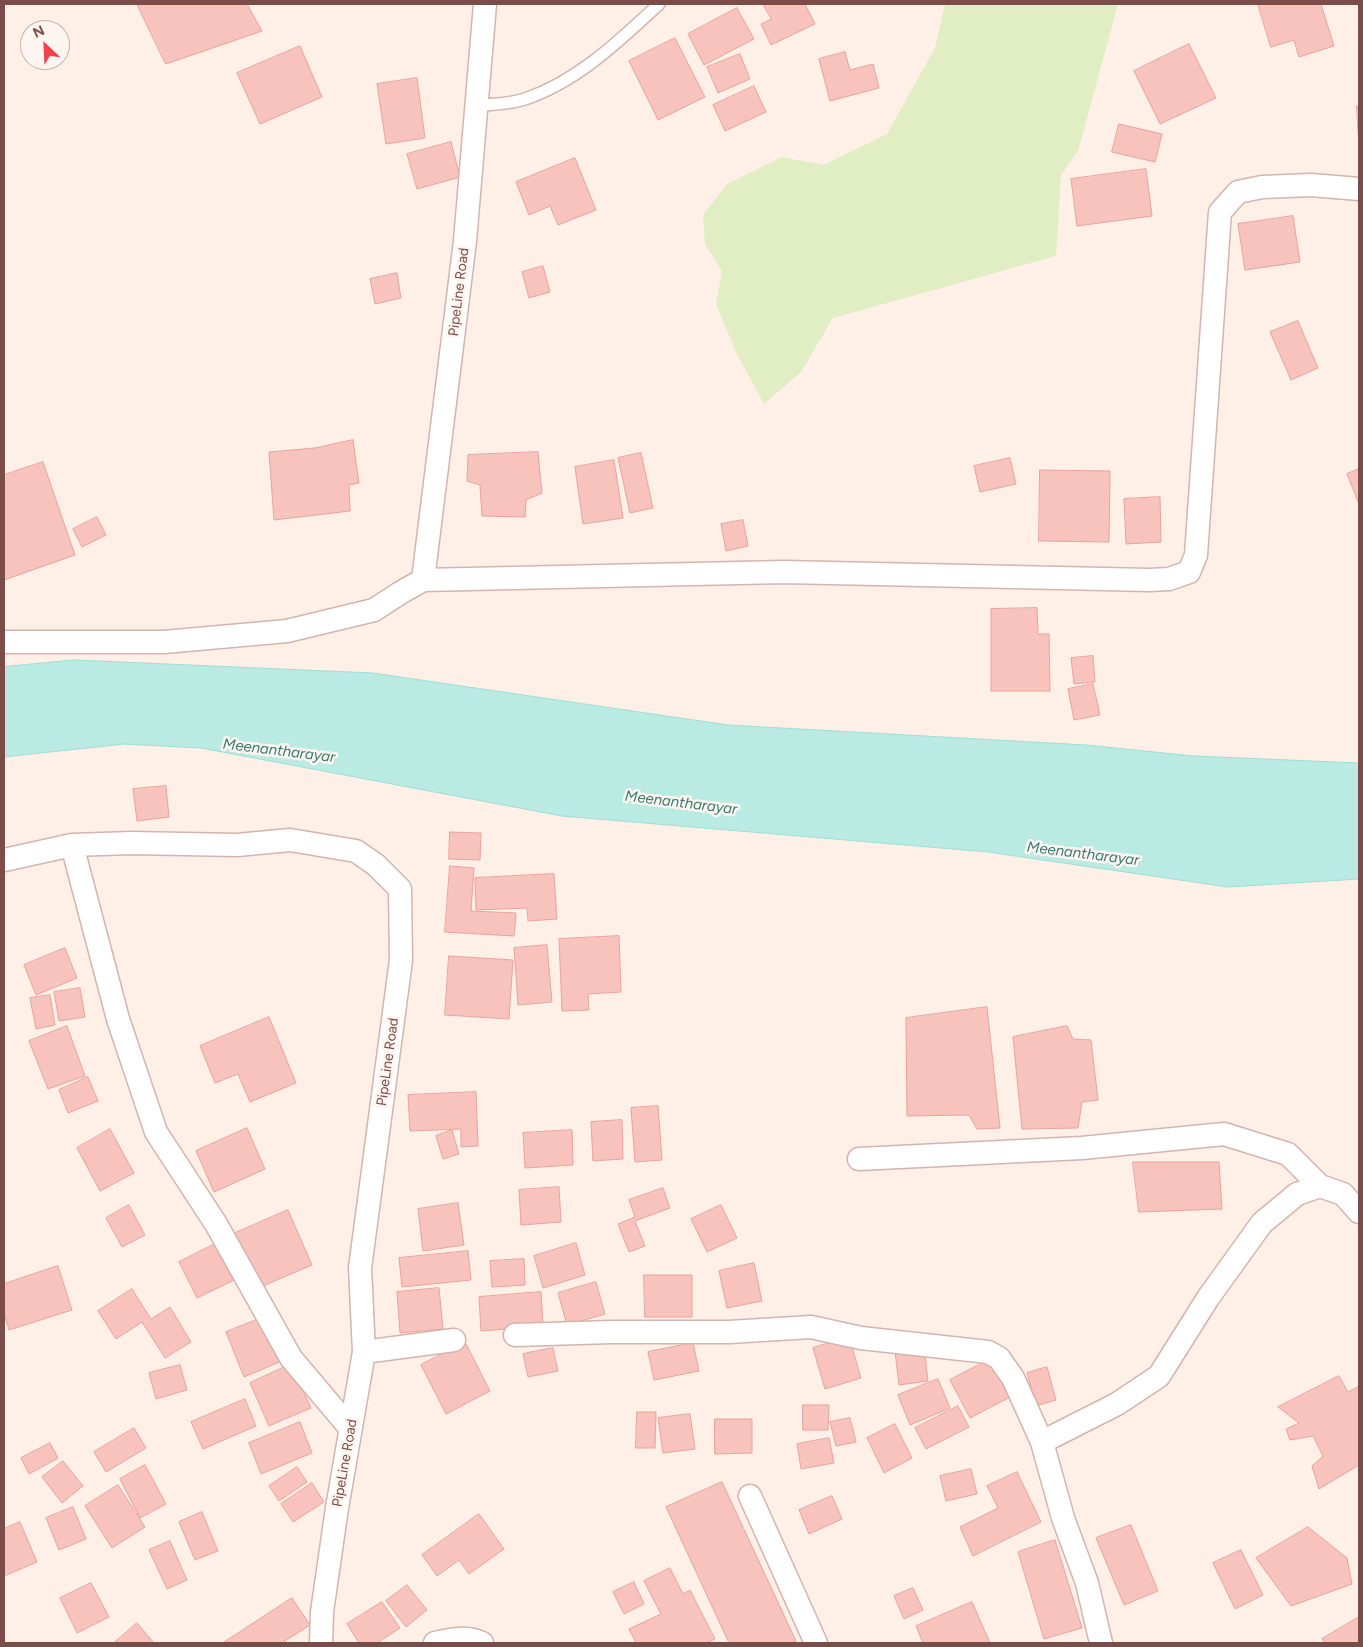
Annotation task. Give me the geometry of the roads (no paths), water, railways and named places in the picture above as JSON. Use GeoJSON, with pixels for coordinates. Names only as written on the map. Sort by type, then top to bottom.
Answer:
{"type":"FeatureCollection","features":[{"type":"Feature","properties":{"kind":"street","name":"PipeLine Road"},"geometry":{"type":"LineString","coordinates":[[424,580],[465,241],[485,4]]}},
{"type":"Feature","properties":{"kind":"street"},"geometry":{"type":"LineString","coordinates":[[4,642],[164,642],[287,631],[374,610],[424,580],[784,572],[1150,580],[1169,579],[1190,572],[1196,554],[1220,212],[1238,192],[1262,187],[1311,185],[1359,189]]}},
{"type":"Feature","properties":{"kind":"street","name":"PipeLine Road"},"geometry":{"type":"LineString","coordinates":[[4,860],[72,845],[132,842],[237,845],[290,840],[356,851],[376,866],[400,889],[401,960],[360,1268],[364,1352],[337,1508],[322,1612],[322,1643]]}},
{"type":"Feature","properties":{"kind":"street"},"geometry":{"type":"LineString","coordinates":[[72,845],[118,1019],[156,1132],[216,1224],[291,1358],[350,1428]]}},
{"type":"Feature","properties":{"kind":"street"},"geometry":{"type":"LineString","coordinates":[[860,1159],[1082,1148],[1224,1134],[1288,1154],[1320,1186],[1343,1194],[1359,1212]]}},
{"type":"Feature","properties":{"kind":"street"},"geometry":{"type":"LineString","coordinates":[[1042,1442],[1117,1404],[1158,1376],[1208,1298],[1262,1223],[1297,1194],[1320,1186]]}},
{"type":"Feature","properties":{"kind":"street"},"geometry":{"type":"LineString","coordinates":[[515,1335],[611,1332],[729,1332],[812,1326],[862,1338],[988,1352],[999,1358],[1013,1378],[1042,1442],[1063,1518],[1087,1583],[1101,1643]]}},
{"type":"Feature","properties":{"kind":"street"},"geometry":{"type":"LineString","coordinates":[[364,1352],[454,1340]]}},
{"type":"Feature","properties":{"kind":"street"},"geometry":{"type":"LineString","coordinates":[[750,1496],[816,1643]]}},
{"type":"Feature","properties":{"kind":"street"},"geometry":{"type":"LineString","coordinates":[[436,1643],[455,1638],[482,1643]]}},
{"type":"Feature","properties":{"kind":"lane"},"geometry":{"type":"LineString","coordinates":[[476,106],[524,100],[573,77],[621,39],[659,4]]}},
{"type":"Feature","properties":{"kind":"water","name":"Meenantharayar"},"geometry":{"type":"Polygon","coordinates":[[[74,660],[373,673],[728,725],[1086,745],[1193,756],[1359,763],[1359,879],[1228,887],[988,852],[562,816],[201,748],[124,744],[4,757],[4,667],[74,660]]]}}]}
